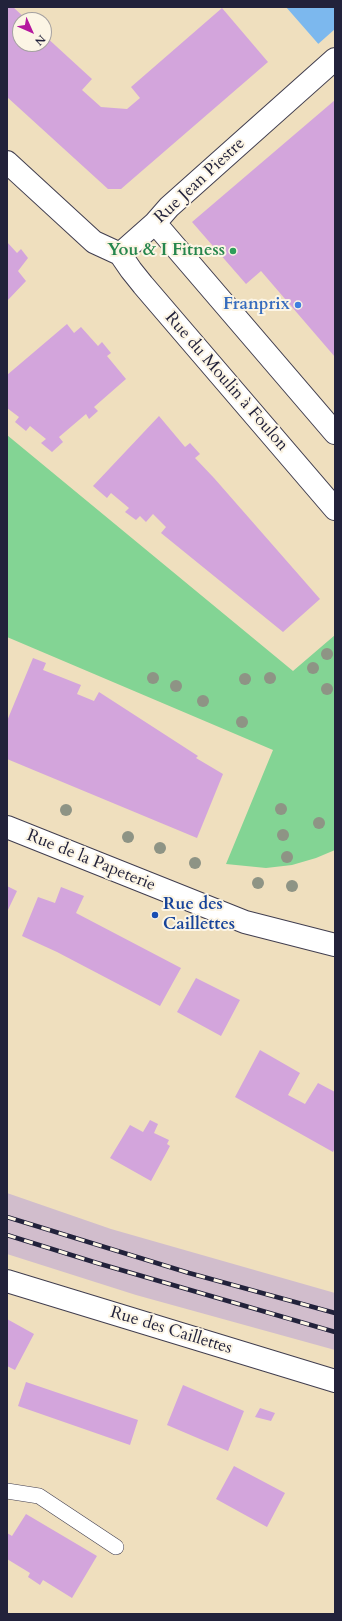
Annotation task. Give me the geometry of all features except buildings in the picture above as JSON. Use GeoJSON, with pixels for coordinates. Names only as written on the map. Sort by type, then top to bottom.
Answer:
{"type":"FeatureCollection","features":[{"type":"Feature","properties":{"kind":"street","name":"Rue Jean Piestre"},"geometry":{"type":"LineString","coordinates":[[120,254],[155,223],[169,207],[330,64]]}},
{"type":"Feature","properties":{"kind":"street"},"geometry":{"type":"LineString","coordinates":[[7,162],[94,242],[120,254]]}},
{"type":"Feature","properties":{"kind":"street"},"geometry":{"type":"LineString","coordinates":[[155,223],[335,433]]}},
{"type":"Feature","properties":{"kind":"street","name":"Rue du Moulin à Foulon"},"geometry":{"type":"LineString","coordinates":[[120,254],[143,285],[335,509]]}},
{"type":"Feature","properties":{"kind":"street","name":"Rue de la Papeterie"},"geometry":{"type":"LineString","coordinates":[[7,827],[244,922],[335,945]]}},
{"type":"Feature","properties":{"kind":"street","name":"Rue des Caillettes"},"geometry":{"type":"LineString","coordinates":[[7,1281],[335,1381]]}},
{"type":"Feature","properties":{"kind":"lane"},"geometry":{"type":"LineString","coordinates":[[7,1491],[39,1496],[116,1547]]}},
{"type":"Feature","properties":{"kind":"shaded area"},"geometry":{"type":"Polygon","coordinates":[[[7,1193],[111,1229],[335,1293],[335,1350],[136,1295],[7,1254],[7,1193]]]}},
{"type":"Feature","properties":{"kind":"green space"},"geometry":{"type":"Polygon","coordinates":[[[7,435],[293,671],[335,635],[335,850],[316,858],[292,865],[266,868],[226,864],[273,750],[7,637],[7,435]]]}},
{"type":"Feature","properties":{"kind":"water"},"geometry":{"type":"Polygon","coordinates":[[[286,7],[335,7],[335,63],[286,7]]]}},
{"type":"Feature","properties":{"kind":"pier"},"geometry":{"type":"Polygon","coordinates":[[[335,29],[335,65],[317,45],[335,29]]]}},
{"type":"Feature","properties":{"kind":"railway"},"geometry":{"type":"LineString","coordinates":[[7,1217],[189,1273],[335,1313]]}},
{"type":"Feature","properties":{"kind":"railway"},"geometry":{"type":"LineString","coordinates":[[7,1235],[97,1263],[335,1332]]}},
{"type":"Feature","properties":{"kind":"place","name":"You & I Fitness"},"geometry":{"type":"Point","coordinates":[233,251]}},
{"type":"Feature","properties":{"kind":"place","name":"Franprix"},"geometry":{"type":"Point","coordinates":[298,305]}},
{"type":"Feature","properties":{"kind":"place","name":"Rue des Caillettes"},"geometry":{"type":"Point","coordinates":[155,915]}}]}
